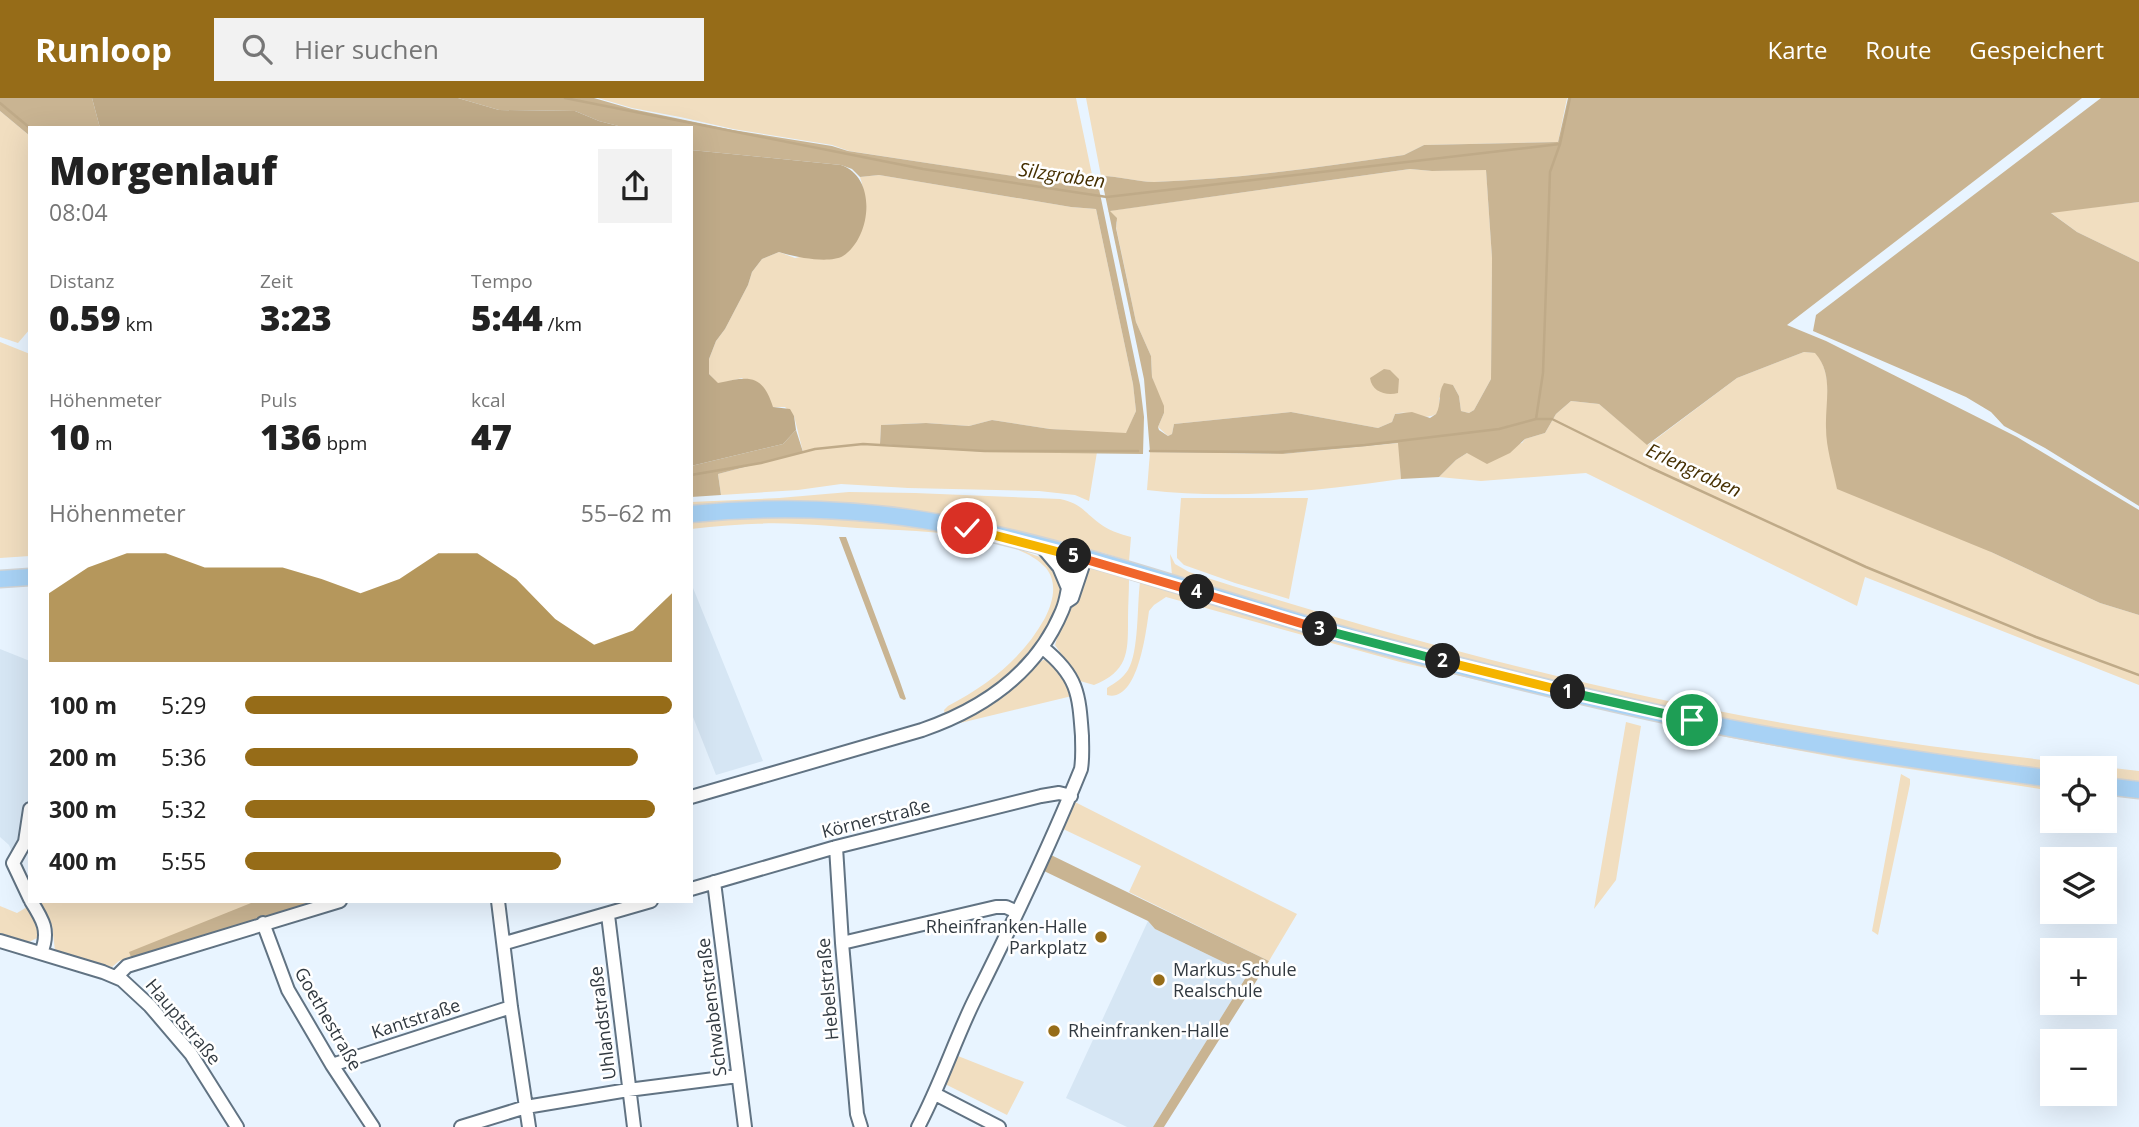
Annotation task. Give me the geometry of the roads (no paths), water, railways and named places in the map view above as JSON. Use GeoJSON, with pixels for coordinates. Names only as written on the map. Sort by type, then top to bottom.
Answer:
{"type":"FeatureCollection","features":[{"type":"Feature","properties":{"kind":"main road"},"geometry":{"type":"LineString","coordinates":[[693,513],[810,511],[887,516],[967,528],[1085,559],[1325,630],[1542,687],[1792,739],[2040,777]]}},
{"type":"Feature","properties":{"kind":"main road"},"geometry":{"type":"LineString","coordinates":[[0,579],[28,577]]}},
{"type":"Feature","properties":{"kind":"main road"},"geometry":{"type":"LineString","coordinates":[[2117,787],[2139,790]]}},
{"type":"Feature","properties":{"kind":"street"},"geometry":{"type":"LineString","coordinates":[[1043,548],[1059,566],[1067,586]]}},
{"type":"Feature","properties":{"kind":"street"},"geometry":{"type":"LineString","coordinates":[[693,796],[945,722],[989,699],[1043,648],[1066,602],[1067,586],[1075,566],[1085,559]]}},
{"type":"Feature","properties":{"kind":"street"},"geometry":{"type":"LineString","coordinates":[[1066,602],[1072,597],[1085,559]]}},
{"type":"Feature","properties":{"kind":"street"},"geometry":{"type":"LineString","coordinates":[[918,1127],[935,1094],[975,998],[984,985],[1071,796],[1084,757],[1078,695],[1073,679],[1043,648]]}},
{"type":"Feature","properties":{"kind":"street","name":"Körnerstraße"},"geometry":{"type":"LineString","coordinates":[[693,888],[836,847],[1041,796],[1059,793],[1071,796]]}},
{"type":"Feature","properties":{"kind":"street"},"geometry":{"type":"LineString","coordinates":[[28,822],[25,842],[13,863],[28,896]]}},
{"type":"Feature","properties":{"kind":"street","name":"Hebelstraße"},"geometry":{"type":"LineString","coordinates":[[836,847],[857,1114],[861,1127]]}},
{"type":"Feature","properties":{"kind":"street","name":"Schwabenstraße"},"geometry":{"type":"LineString","coordinates":[[715,882],[745,1127]]}},
{"type":"Feature","properties":{"kind":"street"},"geometry":{"type":"LineString","coordinates":[[32,903],[46,930],[41,953]]}},
{"type":"Feature","properties":{"kind":"street"},"geometry":{"type":"LineString","coordinates":[[116,977],[127,966],[334,903]]}},
{"type":"Feature","properties":{"kind":"street"},"geometry":{"type":"LineString","coordinates":[[498,903],[529,1127]]}},
{"type":"Feature","properties":{"kind":"street"},"geometry":{"type":"LineString","coordinates":[[505,943],[646,903]]}},
{"type":"Feature","properties":{"kind":"street"},"geometry":{"type":"LineString","coordinates":[[842,943],[996,907],[1006,907],[1017,912]]}},
{"type":"Feature","properties":{"kind":"street","name":"Uhlandstraße"},"geometry":{"type":"LineString","coordinates":[[608,915],[634,1127]]}},
{"type":"Feature","properties":{"kind":"street","name":"Goethestraße"},"geometry":{"type":"LineString","coordinates":[[263,923],[288,990],[332,1065],[373,1127]]}},
{"type":"Feature","properties":{"kind":"street","name":"Hauptstraße"},"geometry":{"type":"LineString","coordinates":[[0,941],[116,977],[150,1006],[184,1045],[211,1082],[237,1127]]}},
{"type":"Feature","properties":{"kind":"street","name":"Kantstraße"},"geometry":{"type":"LineString","coordinates":[[332,1065],[511,1007]]}},
{"type":"Feature","properties":{"kind":"street"},"geometry":{"type":"LineString","coordinates":[[461,1127],[526,1107],[738,1076]]}},
{"type":"Feature","properties":{"kind":"street"},"geometry":{"type":"LineString","coordinates":[[935,1094],[996,1126]]}},
{"type":"Feature","properties":{"kind":"waterway","name":"Silzgraben"},"geometry":{"type":"LineString","coordinates":[[565,98],[923,169],[1107,197],[1560,144]]}},
{"type":"Feature","properties":{"kind":"waterway","name":"Erlengraben"},"geometry":{"type":"LineString","coordinates":[[1570,98],[1560,144],[1550,172],[1543,373],[1536,419],[1552,419],[1866,567],[2036,637],[2139,675]]}},
{"type":"Feature","properties":{"kind":"waterway"},"geometry":{"type":"LineString","coordinates":[[0,103],[28,126]]}},
{"type":"Feature","properties":{"kind":"waterway"},"geometry":{"type":"LineString","coordinates":[[1150,451],[1279,452],[1365,445],[1499,429],[1536,419]]}},
{"type":"Feature","properties":{"kind":"waterway"},"geometry":{"type":"LineString","coordinates":[[693,475],[761,463],[815,449],[863,444],[985,451],[1138,451]]}},
{"type":"Feature","properties":{"kind":"place","name":"Rheinfranken-Halle Parkplatz"},"geometry":{"type":"Point","coordinates":[1101,937]}},
{"type":"Feature","properties":{"kind":"place","name":"Markus-Schule Realschule"},"geometry":{"type":"Point","coordinates":[1159,980]}},
{"type":"Feature","properties":{"kind":"place","name":"Rheinfranken-Halle"},"geometry":{"type":"Point","coordinates":[1054,1031]}}]}
